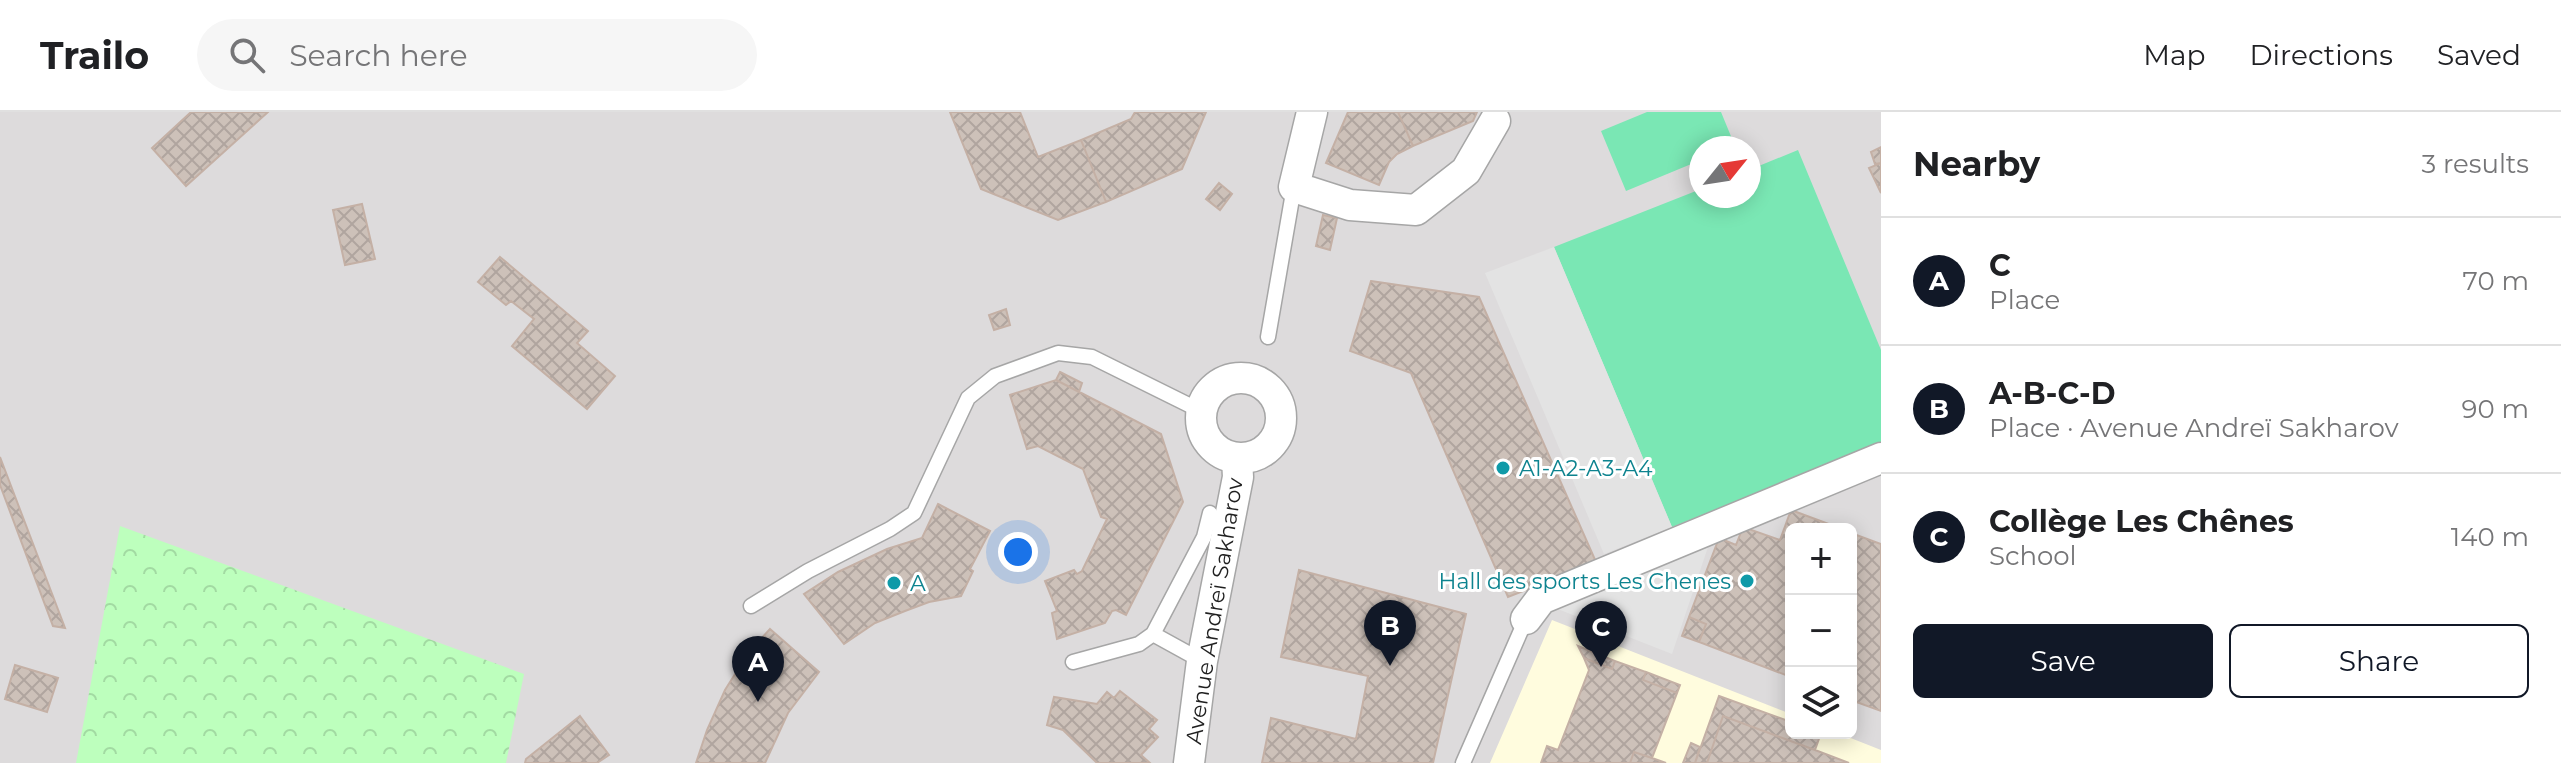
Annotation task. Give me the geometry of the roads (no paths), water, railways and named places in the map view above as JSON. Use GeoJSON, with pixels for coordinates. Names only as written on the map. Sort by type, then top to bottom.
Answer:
{"type":"FeatureCollection","features":[{"type":"Feature","properties":{"kind":"street"},"geometry":{"type":"LineString","coordinates":[[1312,112],[1294,187],[1350,205],[1416,210],[1466,171],[1501,116]]}},
{"type":"Feature","properties":{"kind":"street","name":"Avenue Andreï Sakharov"},"geometry":{"type":"LineString","coordinates":[[1241,378],[1258,382],[1273,394],[1280,411],[1280,429],[1271,445],[1256,456],[1237,459],[1222,454],[1209,443],[1201,428],[1201,411],[1209,394],[1223,382],[1241,378]]}},
{"type":"Feature","properties":{"kind":"street"},"geometry":{"type":"LineString","coordinates":[[1526,619],[1541,599],[1881,458]]}},
{"type":"Feature","properties":{"kind":"street","name":"Avenue Andreï Sakharov"},"geometry":{"type":"LineString","coordinates":[[1189,763],[1202,661],[1238,477],[1237,459]]}},
{"type":"Feature","properties":{"kind":"lane"},"geometry":{"type":"LineString","coordinates":[[1268,337],[1294,187]]}},
{"type":"Feature","properties":{"kind":"lane"},"geometry":{"type":"LineString","coordinates":[[751,606],[914,513],[968,398],[995,376],[1058,353],[1092,357],[1201,411]]}},
{"type":"Feature","properties":{"kind":"lane"},"geometry":{"type":"LineString","coordinates":[[1073,662],[1139,644],[1153,634],[1204,537],[1210,513]]}},
{"type":"Feature","properties":{"kind":"lane"},"geometry":{"type":"LineString","coordinates":[[1463,763],[1526,619]]}},
{"type":"Feature","properties":{"kind":"lane"},"geometry":{"type":"LineString","coordinates":[[1153,634],[1202,661]]}},
{"type":"Feature","properties":{"kind":"place","name":"A1-A2-A3-A4"},"geometry":{"type":"Point","coordinates":[1503,468]}},
{"type":"Feature","properties":{"kind":"place","name":"Hall des sports Les Chenes"},"geometry":{"type":"Point","coordinates":[1747,581]}},
{"type":"Feature","properties":{"kind":"place","name":"A"},"geometry":{"type":"Point","coordinates":[894,583]}},
{"type":"Feature","properties":{"kind":"place","name":"A-B-C-D"},"geometry":{"type":"Point","coordinates":[1390,666]}},
{"type":"Feature","properties":{"kind":"place","name":"Collège Les Chênes"},"geometry":{"type":"Point","coordinates":[1601,667]}},
{"type":"Feature","properties":{"kind":"place","name":"C"},"geometry":{"type":"Point","coordinates":[758,702]}}]}
